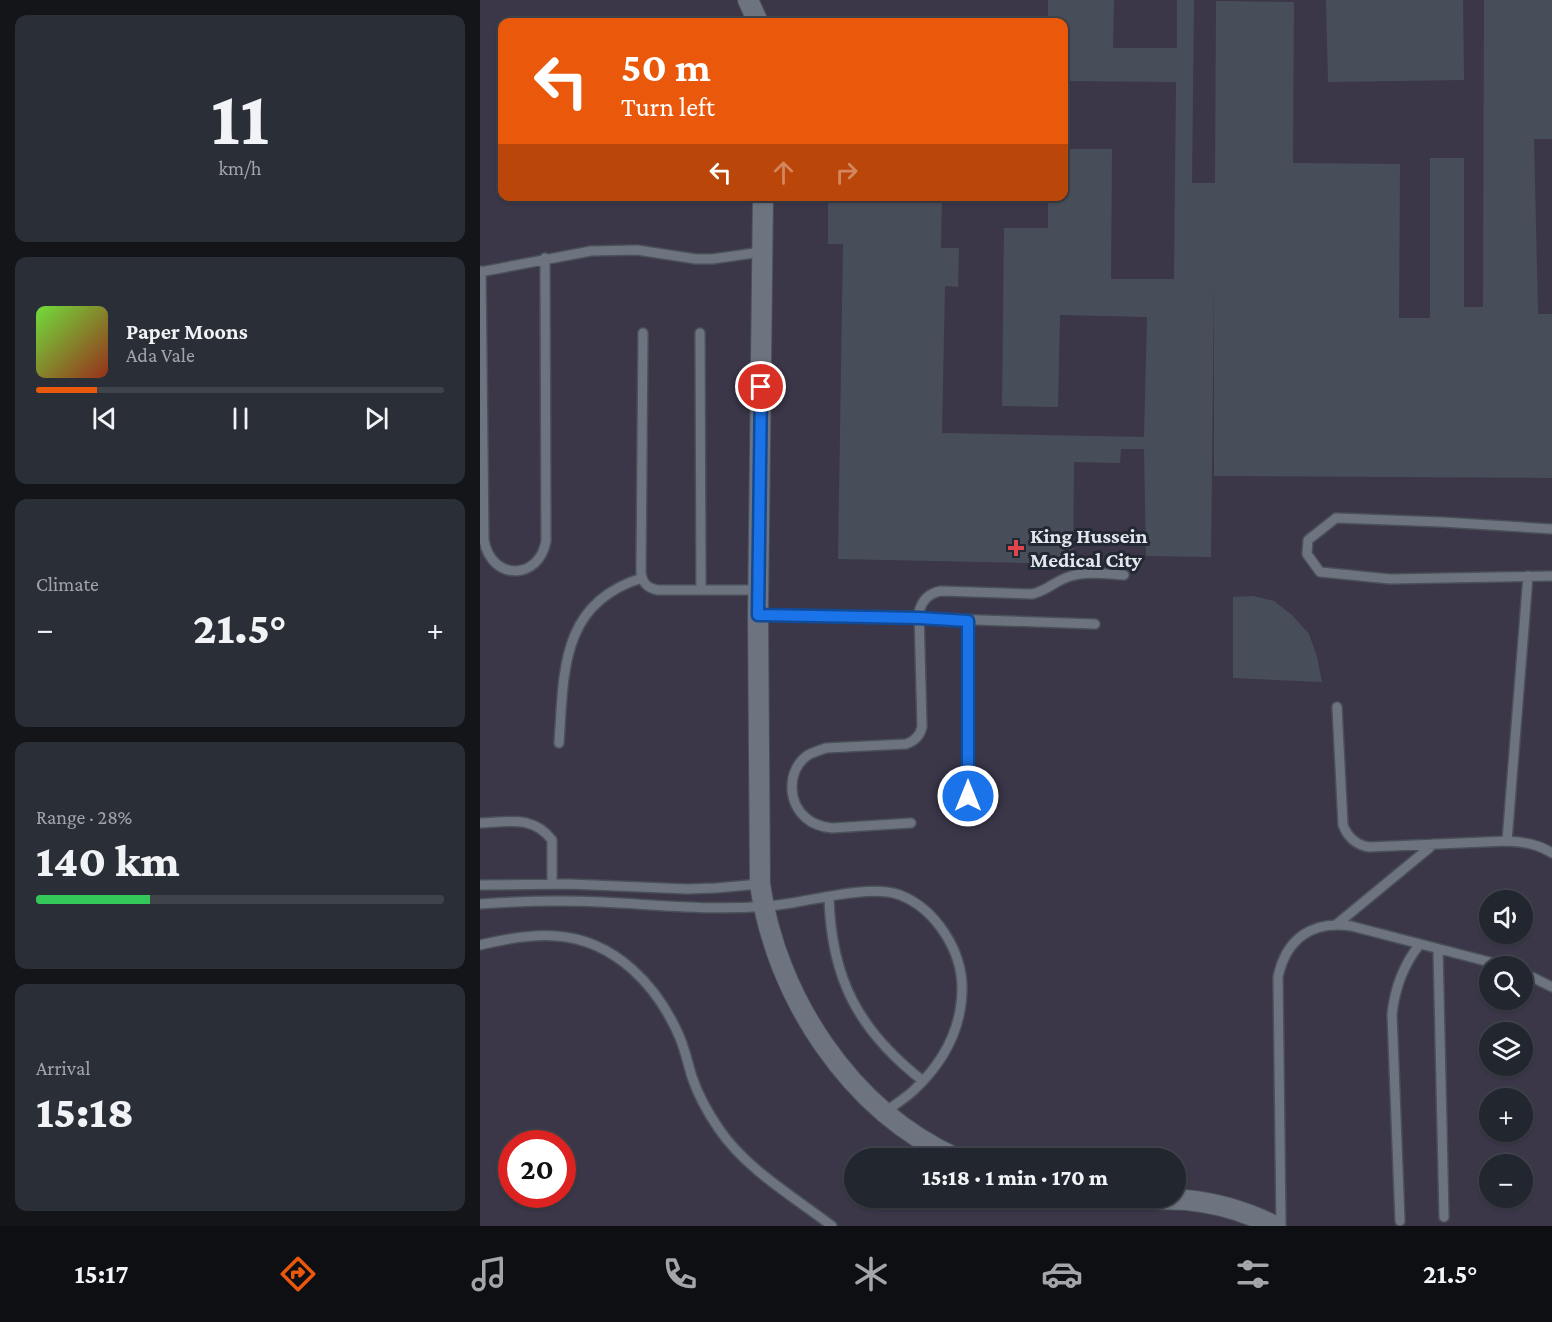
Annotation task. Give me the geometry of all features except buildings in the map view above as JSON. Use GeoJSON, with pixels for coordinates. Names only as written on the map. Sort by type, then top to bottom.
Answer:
{"type":"FeatureCollection","features":[{"type":"Feature","properties":{"kind":"street"},"geometry":{"type":"LineString","coordinates":[[748,0],[756,18]]}},
{"type":"Feature","properties":{"kind":"street"},"geometry":{"type":"LineString","coordinates":[[763,201],[758,615],[760,884],[763,908],[790,986],[804,1013],[839,1066],[884,1113],[935,1148]]}},
{"type":"Feature","properties":{"kind":"street"},"geometry":{"type":"LineString","coordinates":[[1186,1200],[1212,1203],[1275,1226]]}},
{"type":"Feature","properties":{"kind":"lane"},"geometry":{"type":"LineString","coordinates":[[545,258],[546,541],[539,559],[524,569],[514,571],[496,565],[490,558],[484,540],[481,271],[545,258],[614,249],[638,250],[696,259],[762,252]]}},
{"type":"Feature","properties":{"kind":"lane"},"geometry":{"type":"LineString","coordinates":[[643,333],[640,572],[645,585],[658,590],[758,590]]}},
{"type":"Feature","properties":{"kind":"lane"},"geometry":{"type":"LineString","coordinates":[[700,333],[700,590]]}},
{"type":"Feature","properties":{"kind":"lane"},"geometry":{"type":"LineString","coordinates":[[1552,529],[1336,518],[1308,540],[1307,554],[1320,572],[1390,579],[1552,576]]}},
{"type":"Feature","properties":{"kind":"lane"},"geometry":{"type":"LineString","coordinates":[[911,823],[822,827],[805,818],[798,810],[794,801],[792,781],[800,763],[816,751],[826,748],[906,744],[918,736],[922,727],[919,618],[924,600],[934,592],[941,591],[1032,594],[1040,592],[1061,579],[1078,574],[1124,575]]}},
{"type":"Feature","properties":{"kind":"lane"},"geometry":{"type":"LineString","coordinates":[[1508,841],[1528,576]]}},
{"type":"Feature","properties":{"kind":"lane"},"geometry":{"type":"LineString","coordinates":[[559,743],[565,667],[572,641],[582,621],[591,609],[608,594],[627,583],[642,578]]}},
{"type":"Feature","properties":{"kind":"lane"},"geometry":{"type":"LineString","coordinates":[[758,615],[1095,624]]}},
{"type":"Feature","properties":{"kind":"lane"},"geometry":{"type":"LineString","coordinates":[[968,621],[968,818]]}},
{"type":"Feature","properties":{"kind":"lane"},"geometry":{"type":"LineString","coordinates":[[1337,707],[1343,825],[1346,833],[1356,843],[1369,847],[1508,841],[1536,845],[1552,853]]}},
{"type":"Feature","properties":{"kind":"lane"},"geometry":{"type":"LineString","coordinates":[[480,823],[522,822],[540,827],[552,840],[552,884]]}},
{"type":"Feature","properties":{"kind":"lane"},"geometry":{"type":"LineString","coordinates":[[1337,924],[1434,844]]}},
{"type":"Feature","properties":{"kind":"lane"},"geometry":{"type":"LineString","coordinates":[[480,885],[552,884],[687,889],[760,884]]}},
{"type":"Feature","properties":{"kind":"lane"},"geometry":{"type":"LineString","coordinates":[[480,904],[551,901],[763,908],[861,892],[881,891],[899,895],[917,904],[932,917],[952,947],[962,982],[962,1000],[954,1035],[945,1051],[923,1081],[884,1113]]}},
{"type":"Feature","properties":{"kind":"lane"},"geometry":{"type":"LineString","coordinates":[[829,897],[829,921],[833,945],[848,990],[858,1011],[877,1038],[904,1066],[923,1081]]}},
{"type":"Feature","properties":{"kind":"lane"},"geometry":{"type":"LineString","coordinates":[[1281,1226],[1278,977],[1280,966],[1291,945],[1311,930],[1337,924],[1479,959]]}},
{"type":"Feature","properties":{"kind":"lane"},"geometry":{"type":"LineString","coordinates":[[480,945],[518,938],[558,936],[595,945],[629,965],[649,986],[669,1016],[681,1041],[698,1093],[720,1131],[736,1151],[755,1168],[819,1222],[832,1226]]}},
{"type":"Feature","properties":{"kind":"lane"},"geometry":{"type":"LineString","coordinates":[[1400,1221],[1392,1014],[1399,979],[1411,954],[1420,944]]}},
{"type":"Feature","properties":{"kind":"lane"},"geometry":{"type":"LineString","coordinates":[[1438,949],[1444,1217]]}},
{"type":"Feature","properties":{"kind":"lane"},"geometry":{"type":"LineString","coordinates":[[1533,978],[1552,987]]}},
{"type":"Feature","properties":{"kind":"shaded area","name":"King Hussein Medical City"},"geometry":{"type":"Polygon","coordinates":[[[480,0],[1552,0],[1552,1226],[480,1226],[480,0]]]}},
{"type":"Feature","properties":{"kind":"place","name":"King Hussein Medical City"},"geometry":{"type":"Point","coordinates":[1016,548]}},
{"type":"Feature","properties":{"kind":"route"},"geometry":{"type":"LineString","coordinates":[[761,387],[758,615],[968,621],[968,796]]}}]}
